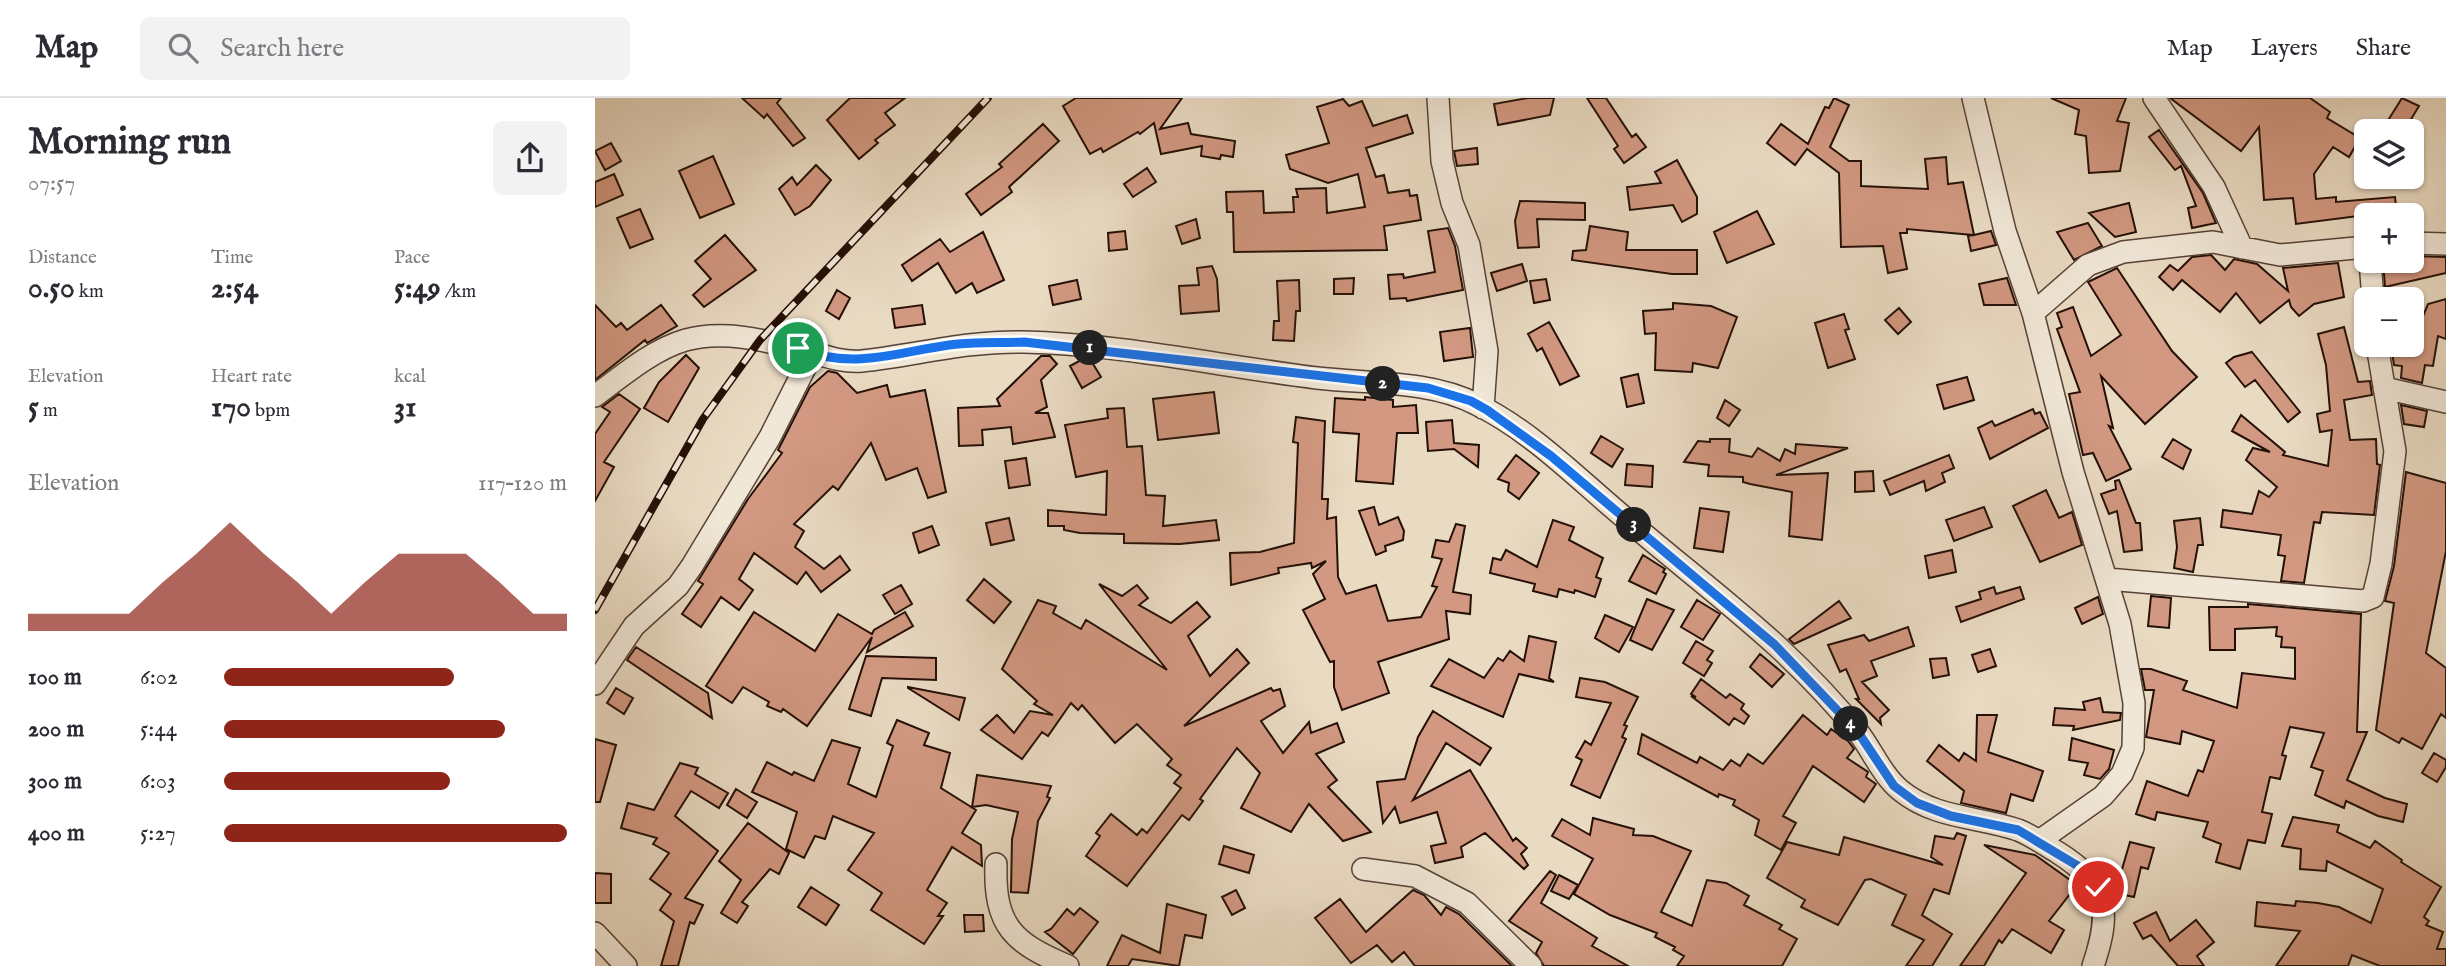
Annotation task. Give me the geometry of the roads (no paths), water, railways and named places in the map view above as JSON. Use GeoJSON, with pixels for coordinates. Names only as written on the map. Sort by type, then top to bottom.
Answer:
{"type":"FeatureCollection","features":[{"type":"Feature","properties":{"kind":"street"},"geometry":{"type":"LineString","coordinates":[[1438,98],[1442,161],[1452,203],[1469,245],[1487,351],[1483,408]]}},
{"type":"Feature","properties":{"kind":"street"},"geometry":{"type":"LineString","coordinates":[[1973,98],[2005,231],[2033,313],[2073,472],[2120,624],[2134,704],[2133,748],[2122,774],[2103,796],[2039,841]]}},
{"type":"Feature","properties":{"kind":"street"},"geometry":{"type":"LineString","coordinates":[[2154,98],[2214,187],[2242,248]]}},
{"type":"Feature","properties":{"kind":"street"},"geometry":{"type":"LineString","coordinates":[[2033,313],[2088,265],[2100,258],[2183,244],[2213,242],[2280,255],[2354,248]]}},
{"type":"Feature","properties":{"kind":"street"},"geometry":{"type":"LineString","coordinates":[[2424,243],[2446,244]]}},
{"type":"Feature","properties":{"kind":"street"},"geometry":{"type":"LineString","coordinates":[[595,396],[667,346],[692,337],[722,334],[812,354],[860,361],[960,344],[1024,342],[1428,388],[1483,408],[1551,456],[1775,645],[1858,732],[1894,786],[1917,803],[1951,816],[2018,830],[2078,866],[2098,887],[2104,911],[2093,966]]}},
{"type":"Feature","properties":{"kind":"street"},"geometry":{"type":"LineString","coordinates":[[595,684],[634,626],[677,586],[692,566],[770,438],[812,354]]}},
{"type":"Feature","properties":{"kind":"street"},"geometry":{"type":"LineString","coordinates":[[2107,579],[2370,599],[2377,591],[2394,459],[2379,357]]}},
{"type":"Feature","properties":{"kind":"street"},"geometry":{"type":"LineString","coordinates":[[2384,388],[2446,402]]}},
{"type":"Feature","properties":{"kind":"street"},"geometry":{"type":"LineString","coordinates":[[996,864],[995,889],[1001,918],[1015,938],[1034,951],[1068,966]]}},
{"type":"Feature","properties":{"kind":"street"},"geometry":{"type":"LineString","coordinates":[[1363,869],[1423,878],[1467,903],[1531,966]]}},
{"type":"Feature","properties":{"kind":"street"},"geometry":{"type":"LineString","coordinates":[[595,933],[626,966]]}},
{"type":"Feature","properties":{"kind":"railway"},"geometry":{"type":"LineString","coordinates":[[595,610],[703,419],[760,340],[988,98]]}}]}
